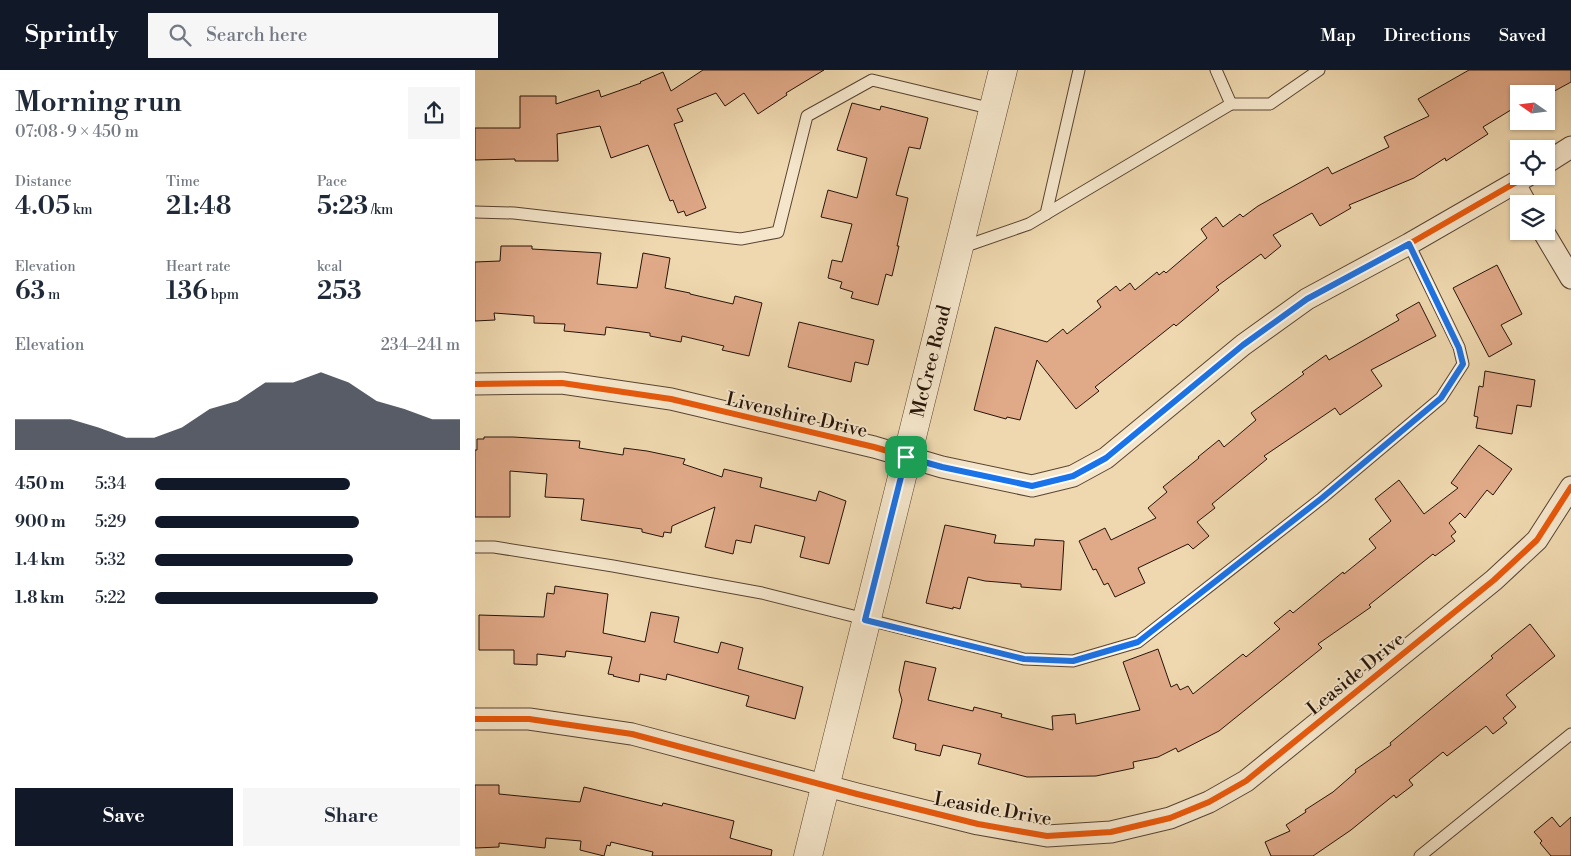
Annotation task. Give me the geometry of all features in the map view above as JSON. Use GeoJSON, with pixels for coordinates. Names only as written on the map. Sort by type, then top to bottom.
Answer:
{"type":"FeatureCollection","features":[{"type":"Feature","properties":{"kind":"street","name":"McCree Road"},"geometry":{"type":"LineString","coordinates":[[808,856],[865,620],[1003,70]]}},
{"type":"Feature","properties":{"kind":"street"},"geometry":{"type":"LineString","coordinates":[[1555,157],[1571,146]]}},
{"type":"Feature","properties":{"kind":"street","name":"Livenshire Drive"},"geometry":{"type":"LineString","coordinates":[[475,384],[562,384],[671,399],[874,447],[942,467],[1032,486],[1073,476],[1106,458],[1243,345],[1307,299],[1512,185]]}},
{"type":"Feature","properties":{"kind":"street"},"geometry":{"type":"LineString","coordinates":[[1548,240],[1571,278]]}},
{"type":"Feature","properties":{"kind":"street","name":"Leaside Drive"},"geometry":{"type":"LineString","coordinates":[[475,719],[529,719],[632,734],[978,824],[1047,836],[1111,832],[1178,815],[1209,802],[1245,781],[1494,580],[1537,540],[1571,487]]}},
{"type":"Feature","properties":{"kind":"lane"},"geometry":{"type":"LineString","coordinates":[[1046,214],[1079,70]]}},
{"type":"Feature","properties":{"kind":"lane"},"geometry":{"type":"LineString","coordinates":[[1216,70],[1231,104]]}},
{"type":"Feature","properties":{"kind":"lane"},"geometry":{"type":"LineString","coordinates":[[958,249],[1029,224],[1231,104],[1269,104],[1319,70]]}},
{"type":"Feature","properties":{"kind":"lane"},"geometry":{"type":"LineString","coordinates":[[475,212],[514,213],[741,238],[778,232],[807,116],[872,80],[993,109]]}},
{"type":"Feature","properties":{"kind":"lane"},"geometry":{"type":"LineString","coordinates":[[475,547],[503,549],[613,566],[762,593],[1024,659],[1073,661],[1138,642],[1322,498],[1441,398],[1463,364],[1459,348],[1409,244]]}},
{"type":"Feature","properties":{"kind":"lane"},"geometry":{"type":"LineString","coordinates":[[1420,856],[1571,734]]}},
{"type":"Feature","properties":{"kind":"building"},"geometry":{"type":"Polygon","coordinates":[[[703,70],[824,70],[786,93],[787,95],[758,114],[744,93],[725,106],[716,93],[677,109],[683,121],[674,124],[706,208],[686,216],[684,211],[678,213],[673,200],[670,201],[648,145],[611,158],[600,126],[557,134],[558,161],[475,160],[475,128],[520,128],[520,96],[556,96],[556,104],[599,90],[601,97],[641,83],[663,72],[671,91],[703,70]]]}},
{"type":"Feature","properties":{"kind":"building"},"geometry":{"type":"Polygon","coordinates":[[[1469,70],[1571,70],[1571,82],[1555,91],[1555,85],[1510,85],[1510,110],[1483,127],[1488,134],[1446,161],[1445,158],[1414,178],[1349,205],[1351,208],[1320,226],[1312,213],[1273,235],[1281,246],[1265,259],[1261,254],[1216,287],[1219,290],[1176,326],[1174,324],[1095,387],[1099,391],[1076,409],[1037,360],[1020,420],[1007,417],[1006,419],[974,410],[995,327],[1047,342],[1063,329],[1067,334],[1101,307],[1097,301],[1116,286],[1120,291],[1130,283],[1135,290],[1157,272],[1159,275],[1164,271],[1166,273],[1207,238],[1201,229],[1216,217],[1223,227],[1240,214],[1243,217],[1258,206],[1328,167],[1332,174],[1389,147],[1384,137],[1429,116],[1418,99],[1469,70]]]}},
{"type":"Feature","properties":{"kind":"building"},"geometry":{"type":"Polygon","coordinates":[[[852,103],[880,110],[881,106],[928,118],[920,149],[909,147],[896,195],[908,198],[892,276],[886,274],[878,305],[851,298],[853,292],[840,288],[842,282],[828,278],[832,260],[842,262],[852,224],[821,217],[828,190],[857,198],[867,158],[837,150],[852,103]]]}},
{"type":"Feature","properties":{"kind":"building"},"geometry":{"type":"Polygon","coordinates":[[[501,246],[532,246],[532,249],[601,253],[597,284],[637,288],[643,253],[670,258],[665,288],[733,304],[735,296],[762,303],[749,356],[722,350],[724,346],[682,336],[681,342],[650,336],[650,333],[606,327],[605,335],[564,331],[565,324],[534,323],[534,316],[494,313],[495,320],[475,321],[475,262],[500,261],[501,246]]]}},
{"type":"Feature","properties":{"kind":"building"},"geometry":{"type":"Polygon","coordinates":[[[1497,265],[1522,314],[1501,325],[1512,344],[1489,357],[1453,288],[1497,265]]]}},
{"type":"Feature","properties":{"kind":"building"},"geometry":{"type":"Polygon","coordinates":[[[1419,302],[1436,336],[1371,370],[1382,386],[1340,415],[1335,408],[1264,456],[1267,459],[1212,504],[1215,508],[1197,522],[1209,536],[1193,549],[1188,544],[1138,568],[1145,583],[1115,597],[1108,583],[1104,585],[1096,569],[1093,570],[1079,541],[1105,528],[1111,540],[1156,518],[1148,508],[1167,492],[1163,487],[1219,440],[1224,447],[1256,420],[1251,413],[1304,374],[1302,372],[1326,355],[1329,360],[1399,320],[1396,315],[1419,302]]]}},
{"type":"Feature","properties":{"kind":"building"},"geometry":{"type":"Polygon","coordinates":[[[799,322],[874,340],[868,365],[855,362],[851,382],[788,367],[799,322]]]}},
{"type":"Feature","properties":{"kind":"building"},"geometry":{"type":"Polygon","coordinates":[[[1485,371],[1535,380],[1531,407],[1517,405],[1512,434],[1476,428],[1478,417],[1474,416],[1479,386],[1483,387],[1485,371]]]}},
{"type":"Feature","properties":{"kind":"building"},"geometry":{"type":"Polygon","coordinates":[[[484,437],[580,441],[579,448],[623,455],[624,448],[647,451],[685,459],[683,464],[722,477],[724,469],[762,478],[760,487],[816,501],[819,491],[846,501],[829,564],[800,557],[805,537],[755,525],[751,543],[736,540],[733,554],[705,547],[715,507],[672,526],[671,533],[664,532],[663,537],[642,532],[642,529],[581,520],[584,499],[545,497],[547,474],[510,471],[510,517],[475,517],[475,450],[477,450],[477,439],[484,439],[484,437]]]}},
{"type":"Feature","properties":{"kind":"building"},"geometry":{"type":"Polygon","coordinates":[[[1479,445],[1512,469],[1493,495],[1487,490],[1465,518],[1460,513],[1449,523],[1456,532],[1451,536],[1455,541],[1435,556],[1433,554],[1369,605],[1371,607],[1318,644],[1322,648],[1219,731],[1178,752],[1176,748],[1158,757],[1133,762],[1134,768],[1096,776],[1027,777],[978,764],[981,754],[943,745],[940,756],[915,750],[916,744],[893,738],[902,700],[899,690],[905,661],[936,668],[928,700],[973,711],[974,707],[1002,714],[1001,717],[1053,730],[1052,716],[1075,714],[1076,724],[1140,710],[1123,662],[1158,649],[1171,687],[1177,684],[1180,690],[1188,686],[1193,694],[1243,654],[1246,657],[1280,629],[1274,623],[1290,610],[1293,613],[1376,548],[1369,539],[1391,521],[1375,499],[1399,480],[1424,514],[1458,488],[1451,483],[1479,445]]]}},
{"type":"Feature","properties":{"kind":"building"},"geometry":{"type":"Polygon","coordinates":[[[945,525],[996,535],[994,543],[1034,546],[1035,539],[1064,541],[1061,590],[1021,587],[1021,584],[985,581],[968,577],[960,609],[926,603],[945,525]]]}},
{"type":"Feature","properties":{"kind":"building"},"geometry":{"type":"Polygon","coordinates":[[[555,586],[608,594],[603,633],[645,642],[651,612],[679,617],[674,642],[718,653],[721,642],[743,648],[738,669],[803,687],[795,719],[746,706],[749,696],[667,674],[666,680],[640,674],[639,682],[613,676],[608,674],[612,657],[566,651],[565,657],[537,654],[537,665],[514,664],[514,650],[479,650],[479,615],[544,617],[547,593],[554,594],[555,586]]]}},
{"type":"Feature","properties":{"kind":"building"},"geometry":{"type":"Polygon","coordinates":[[[1530,624],[1555,656],[1506,695],[1516,707],[1503,718],[1507,723],[1493,734],[1486,726],[1447,756],[1443,752],[1409,780],[1413,785],[1396,798],[1394,795],[1351,830],[1313,856],[1271,856],[1265,842],[1290,831],[1286,825],[1333,792],[1356,772],[1355,770],[1391,745],[1390,743],[1493,658],[1491,656],[1530,624]]]}},
{"type":"Feature","properties":{"kind":"building"},"geometry":{"type":"Polygon","coordinates":[[[475,785],[499,785],[499,794],[580,802],[584,787],[662,806],[663,803],[734,821],[730,838],[772,850],[771,856],[652,856],[653,852],[611,842],[610,846],[607,845],[604,856],[580,850],[581,841],[546,838],[545,848],[499,843],[499,847],[475,848],[475,785]]]}},
{"type":"Feature","properties":{"kind":"building"},"geometry":{"type":"Polygon","coordinates":[[[1552,817],[1560,827],[1571,817],[1571,856],[1551,856],[1534,832],[1552,817]]]}},
{"type":"Feature","properties":{"kind":"cycle path"},"geometry":{"type":"LineString","coordinates":[[475,384],[562,383],[671,399],[874,447],[942,467],[1032,486],[1073,476],[1106,458],[1243,345],[1307,299],[1409,244],[1511,185]]}},
{"type":"Feature","properties":{"kind":"cycle path"},"geometry":{"type":"LineString","coordinates":[[475,719],[529,719],[632,734],[978,824],[1047,836],[1111,832],[1170,818],[1209,802],[1246,781],[1494,580],[1537,540],[1571,487]]}},
{"type":"Feature","properties":{"kind":"route"},"geometry":{"type":"LineString","coordinates":[[1409,244],[1459,348],[1463,364],[1441,398],[1322,498],[1138,642],[1073,661],[1024,659],[865,620],[906,457],[942,467],[1032,486],[1073,476],[1106,458],[1243,345],[1307,299],[1409,244]]}}]}
